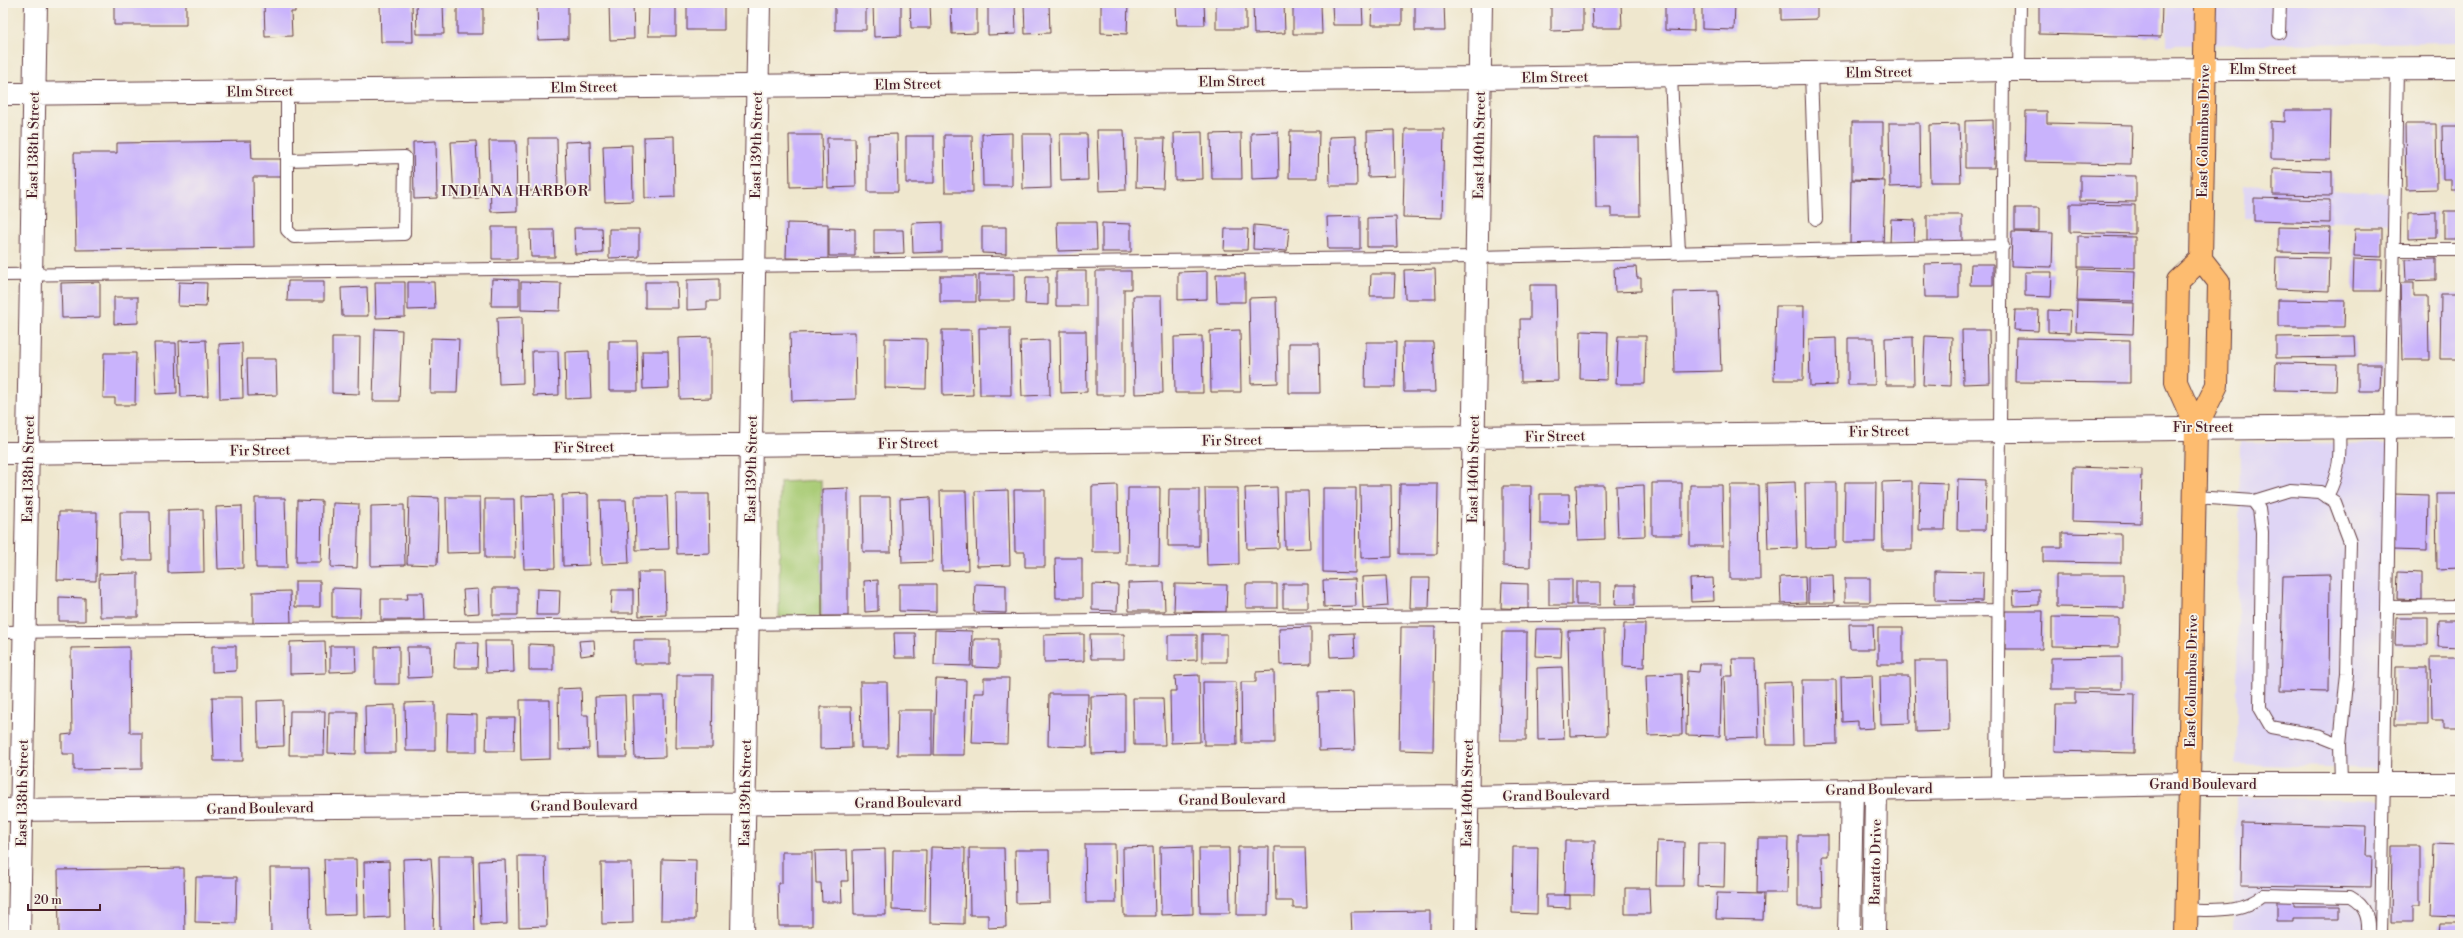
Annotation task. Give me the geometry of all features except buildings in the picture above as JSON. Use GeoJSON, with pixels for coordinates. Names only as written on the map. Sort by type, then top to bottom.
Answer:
{"type":"FeatureCollection","features":[{"type":"Feature","properties":{"kind":"main road","name":"East Columbus Drive"},"geometry":{"type":"LineString","coordinates":[[2196,427],[2217,385],[2219,282],[2200,259],[2206,3]]}},
{"type":"Feature","properties":{"kind":"main road","name":"East Columbus Drive"},"geometry":{"type":"LineString","coordinates":[[2186,935],[2196,427],[2176,382],[2178,281],[2200,259]]}},
{"type":"Feature","properties":{"kind":"street","name":"East 138th Street"},"geometry":{"type":"LineString","coordinates":[[19,935],[13,810],[25,631],[36,3]]}},
{"type":"Feature","properties":{"kind":"street","name":"East 139th Street"},"geometry":{"type":"LineString","coordinates":[[742,935],[759,3]]}},
{"type":"Feature","properties":{"kind":"street","name":"East 140th Street"},"geometry":{"type":"LineString","coordinates":[[1465,935],[1482,3]]}},
{"type":"Feature","properties":{"kind":"street","name":"Elm Street"},"geometry":{"type":"LineString","coordinates":[[3,94],[1671,76],[2011,70],[2460,68]]}},
{"type":"Feature","properties":{"kind":"street","name":"Fir Street"},"geometry":{"type":"LineString","coordinates":[[3,454],[2196,427],[2460,426]]}},
{"type":"Feature","properties":{"kind":"street","name":"Grand Boulevard"},"geometry":{"type":"LineString","coordinates":[[13,810],[1467,797],[2189,784],[2460,784]]}},
{"type":"Feature","properties":{"kind":"street","name":"Baratto Drive"},"geometry":{"type":"LineString","coordinates":[[1874,935],[1876,789]]}},
{"type":"Feature","properties":{"kind":"street","name":"Baratto Drive"},"geometry":{"type":"LineString","coordinates":[[1849,935],[1852,790]]}},
{"type":"Feature","properties":{"kind":"lane"},"geometry":{"type":"LineString","coordinates":[[1997,787],[2003,246],[2011,70],[2020,3]]}},
{"type":"Feature","properties":{"kind":"lane"},"geometry":{"type":"LineString","coordinates":[[2279,33],[2280,3]]}},
{"type":"Feature","properties":{"kind":"lane"},"geometry":{"type":"LineString","coordinates":[[2381,935],[2397,68]]}},
{"type":"Feature","properties":{"kind":"lane"},"geometry":{"type":"LineString","coordinates":[[1811,73],[1816,219]]}},
{"type":"Feature","properties":{"kind":"lane"},"geometry":{"type":"LineString","coordinates":[[1671,76],[1679,253]]}},
{"type":"Feature","properties":{"kind":"lane"},"geometry":{"type":"LineString","coordinates":[[287,91],[287,160],[287,230],[294,237],[404,234],[405,157],[287,160]]}},
{"type":"Feature","properties":{"kind":"lane"},"geometry":{"type":"LineString","coordinates":[[3,275],[754,264],[1477,257],[2003,246]]}},
{"type":"Feature","properties":{"kind":"lane"},"geometry":{"type":"LineString","coordinates":[[2394,250],[2460,250]]}},
{"type":"Feature","properties":{"kind":"lane"},"geometry":{"type":"LineString","coordinates":[[2327,497],[2337,475],[2340,462],[2339,426]]}},
{"type":"Feature","properties":{"kind":"lane"},"geometry":{"type":"LineString","coordinates":[[2195,498],[2252,501],[2290,490],[2320,492],[2335,502],[2350,542],[2347,673],[2340,744],[2341,784]]}},
{"type":"Feature","properties":{"kind":"lane"},"geometry":{"type":"LineString","coordinates":[[2252,501],[2259,510],[2262,532],[2260,708],[2271,727],[2320,736],[2340,744]]}},
{"type":"Feature","properties":{"kind":"lane"},"geometry":{"type":"LineString","coordinates":[[2387,607],[2460,606]]}},
{"type":"Feature","properties":{"kind":"lane"},"geometry":{"type":"LineString","coordinates":[[3,632],[1998,610]]}},
{"type":"Feature","properties":{"kind":"lane"},"geometry":{"type":"LineString","coordinates":[[2187,910],[2240,909],[2253,903],[2263,895],[2350,897],[2360,903],[2366,912],[2368,935]]}},
{"type":"Feature","properties":{"kind":"shaded area"},"geometry":{"type":"Polygon","coordinates":[[[2167,3],[2460,3],[2460,42],[2167,45],[2167,3]]]}},
{"type":"Feature","properties":{"kind":"shaded area"},"geometry":{"type":"Polygon","coordinates":[[[2244,185],[2394,194],[2394,223],[2244,217],[2244,185]]]}},
{"type":"Feature","properties":{"kind":"shaded area"},"geometry":{"type":"Polygon","coordinates":[[[2240,442],[2390,444],[2384,769],[2236,764],[2240,442]]]}},
{"type":"Feature","properties":{"kind":"shaded area"},"geometry":{"type":"Polygon","coordinates":[[[2236,797],[2383,801],[2381,935],[2234,935],[2236,797]]]}},
{"type":"Feature","properties":{"kind":"green space"},"geometry":{"type":"Polygon","coordinates":[[[821,480],[822,616],[779,617],[780,482],[821,480]]]}},
{"type":"Feature","properties":{"kind":"district","name":"INDIANA HARBOR"},"geometry":{"type":"Point","coordinates":[515,191]}}]}
